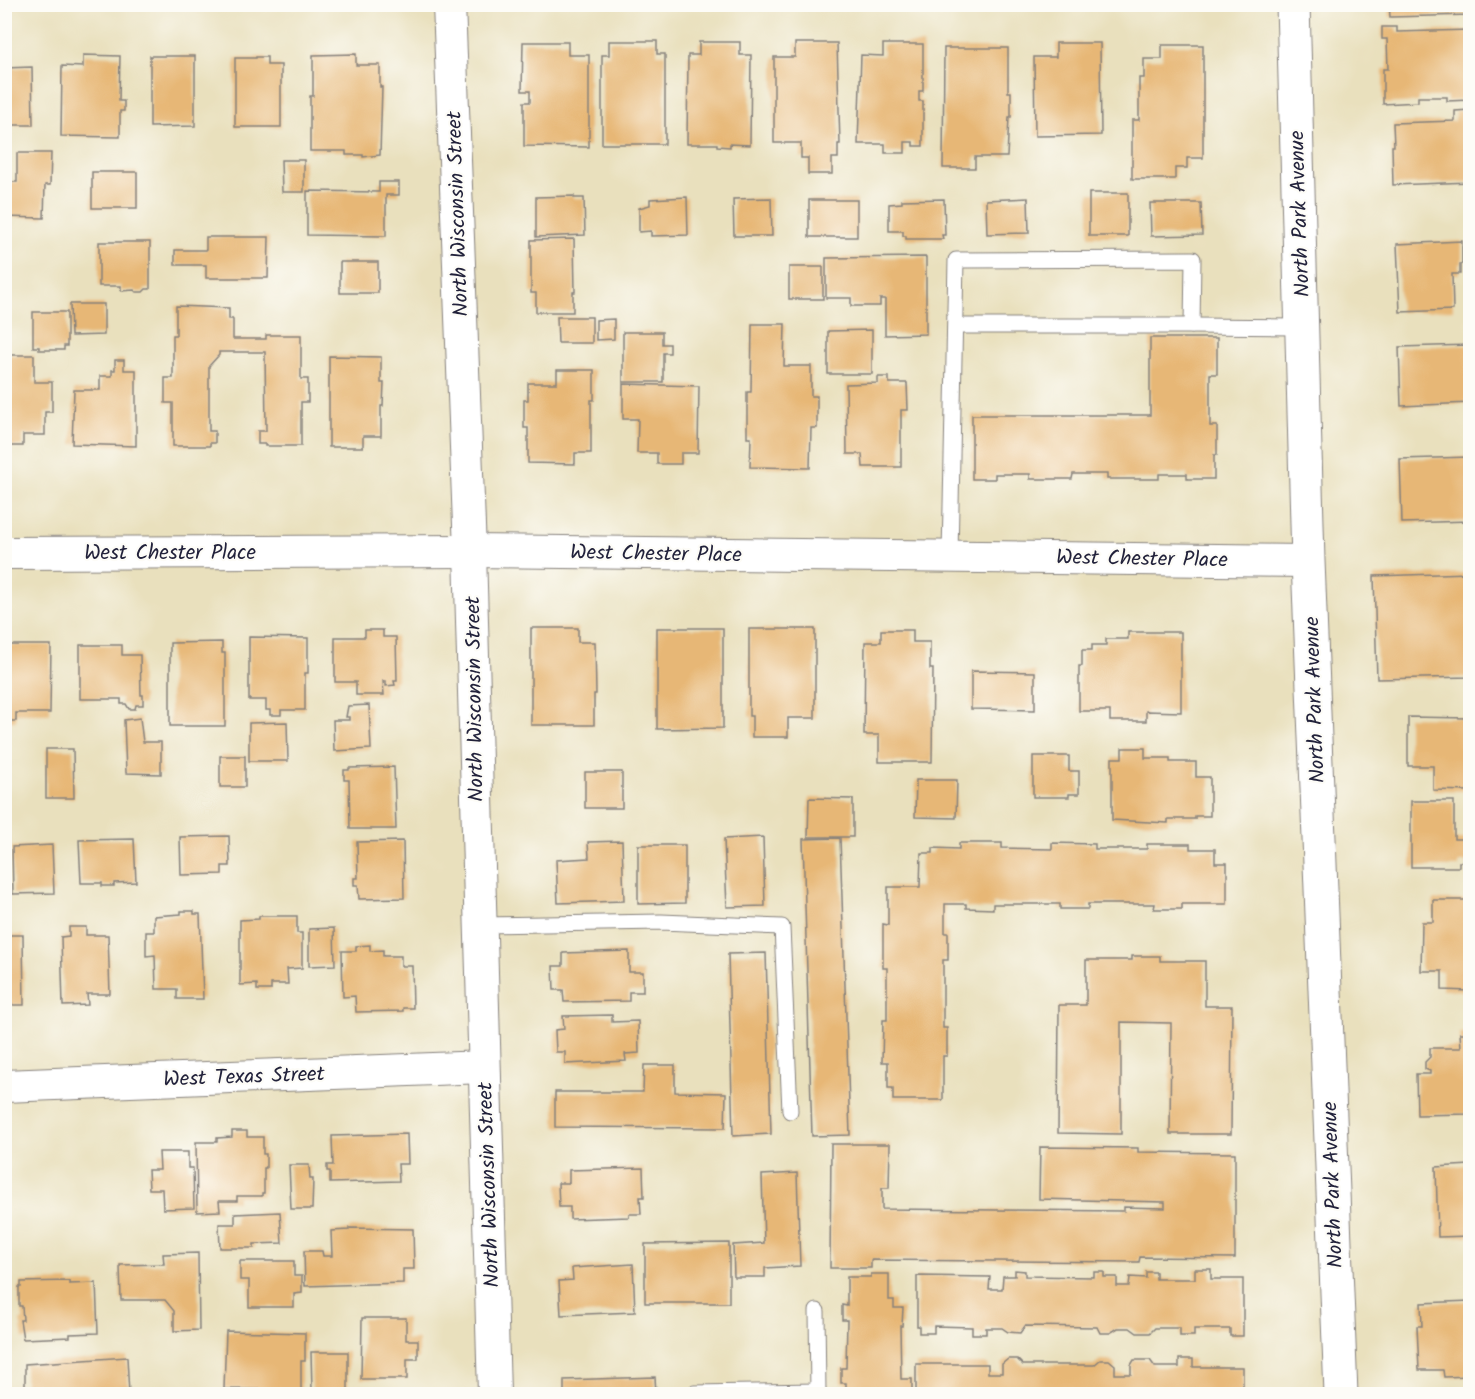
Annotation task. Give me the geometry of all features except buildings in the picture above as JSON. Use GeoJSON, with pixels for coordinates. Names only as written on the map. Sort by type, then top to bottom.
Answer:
{"type":"FeatureCollection","features":[{"type":"Feature","properties":{"kind":"street","name":"North Wisconsin Street"},"geometry":{"type":"LineString","coordinates":[[449,4],[470,551],[494,1395]]}},
{"type":"Feature","properties":{"kind":"street","name":"North Park Avenue"},"geometry":{"type":"LineString","coordinates":[[1293,4],[1308,561],[1341,1395]]}},
{"type":"Feature","properties":{"kind":"street","name":"West Chester Place"},"geometry":{"type":"LineString","coordinates":[[4,553],[470,551],[1308,561]]}},
{"type":"Feature","properties":{"kind":"street","name":"West Texas Street"},"geometry":{"type":"LineString","coordinates":[[4,1086],[484,1067]]}},
{"type":"Feature","properties":{"kind":"lane"},"geometry":{"type":"LineString","coordinates":[[950,555],[956,260],[1193,259],[1192,326]]}},
{"type":"Feature","properties":{"kind":"lane"},"geometry":{"type":"LineString","coordinates":[[956,326],[1302,327]]}},
{"type":"Feature","properties":{"kind":"lane"},"geometry":{"type":"LineString","coordinates":[[480,925],[662,922],[782,927],[790,1111]]}},
{"type":"Feature","properties":{"kind":"lane"},"geometry":{"type":"LineString","coordinates":[[694,1393],[818,1393],[817,1311]]}}]}
